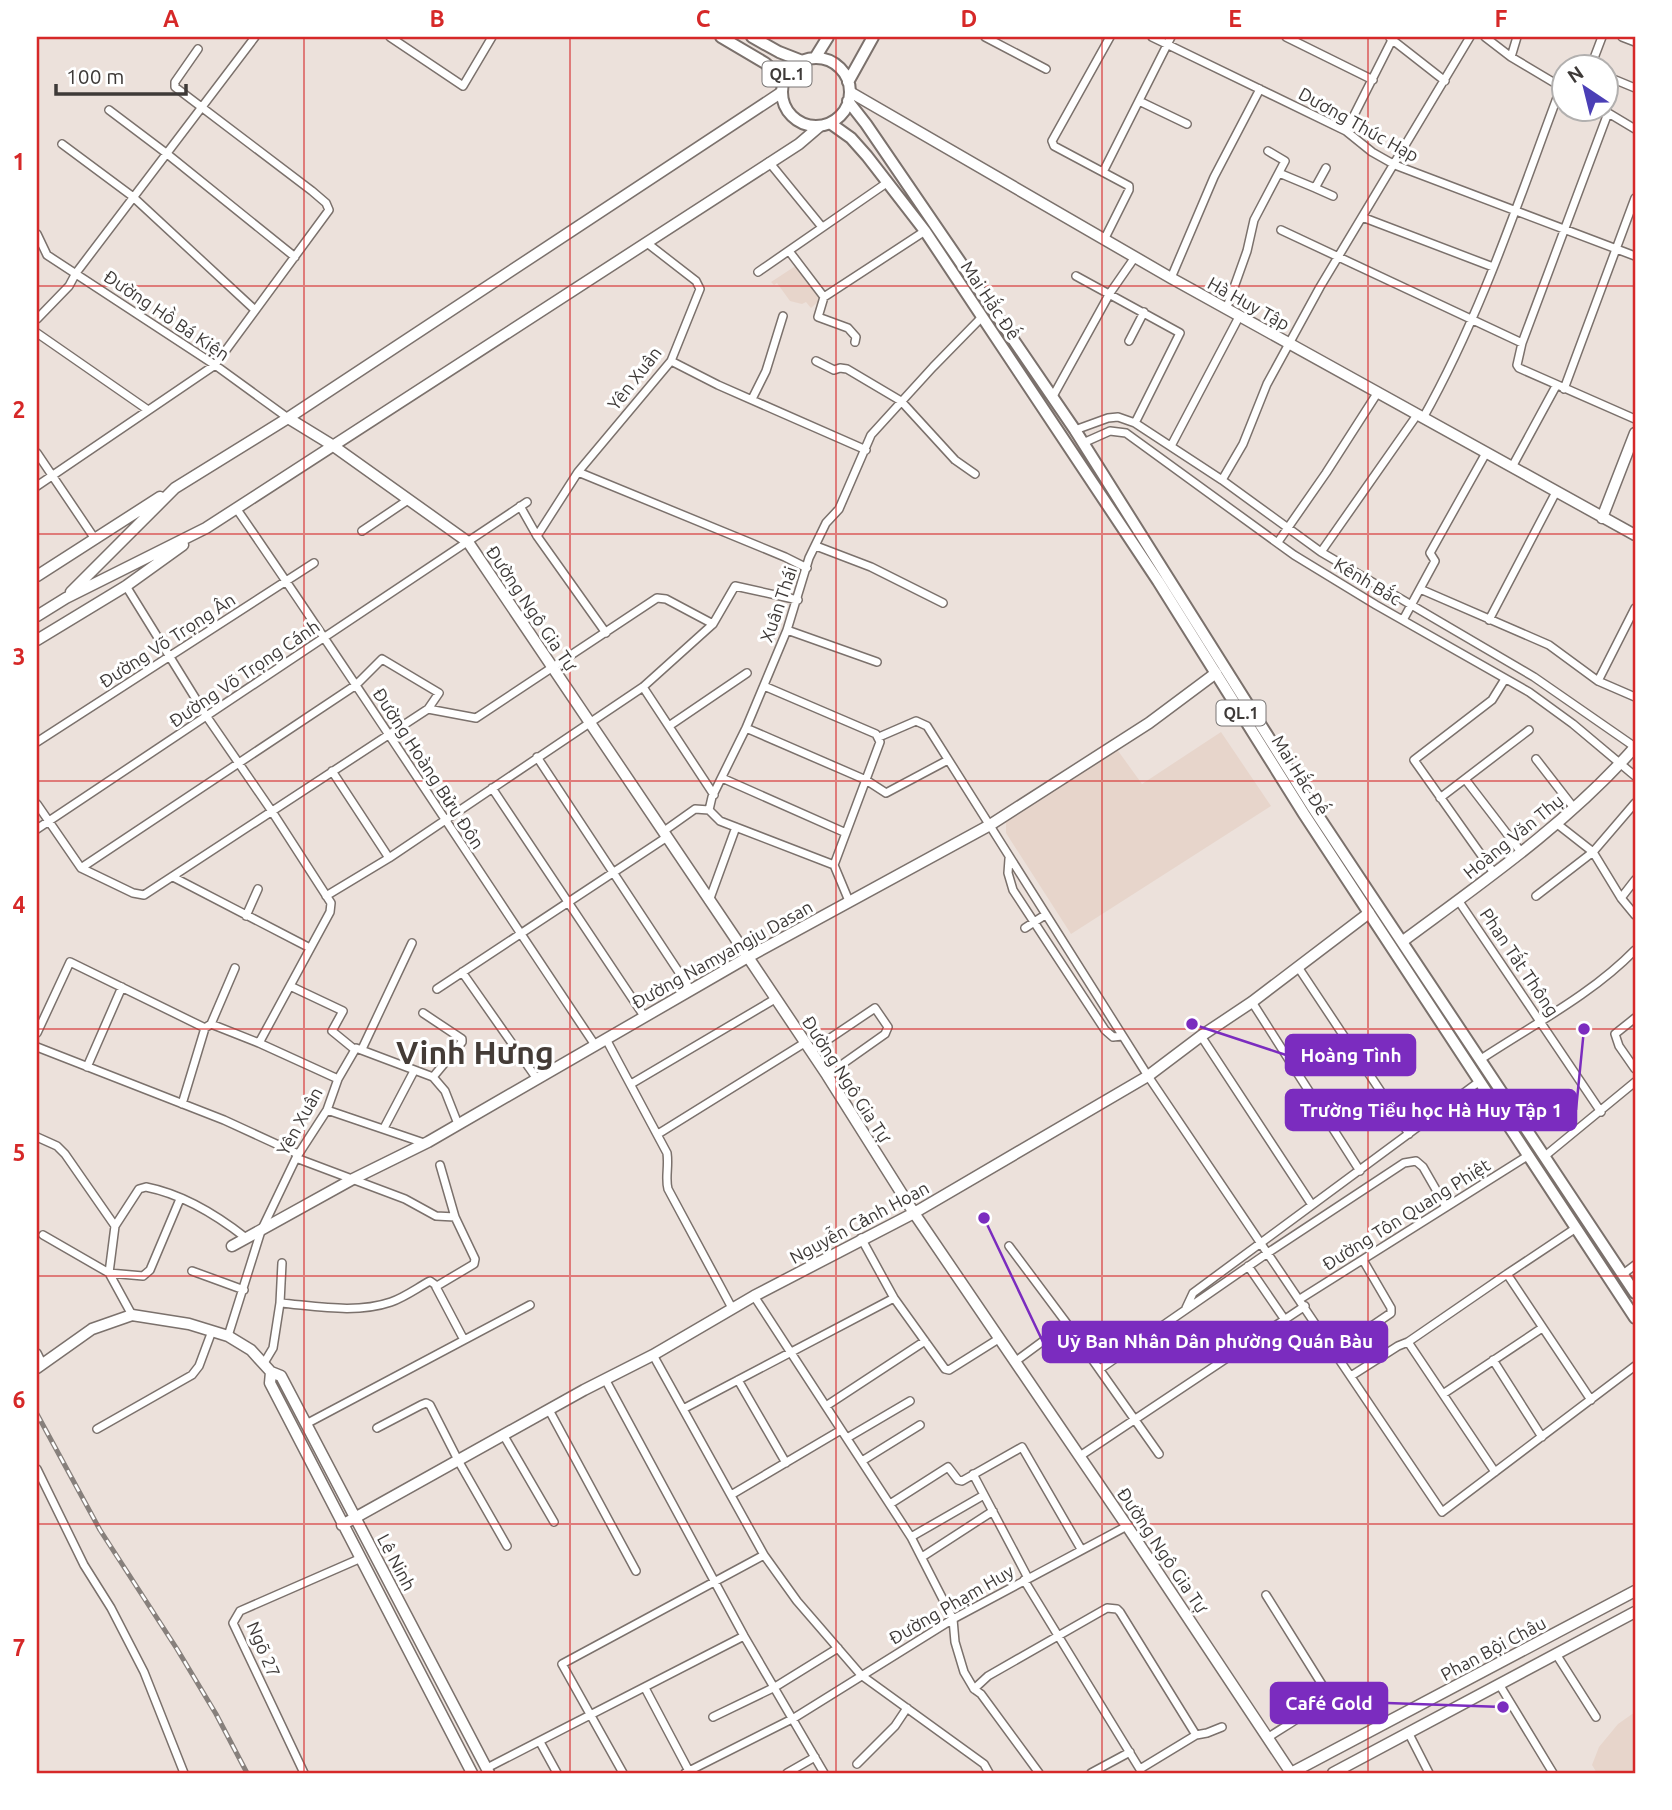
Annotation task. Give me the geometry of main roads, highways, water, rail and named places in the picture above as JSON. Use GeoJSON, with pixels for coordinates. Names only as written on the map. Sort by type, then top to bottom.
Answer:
{"type":"FeatureCollection","features":[{"type":"Feature","properties":{"kind":"main road","name":"QL.1"},"geometry":{"type":"LineString","coordinates":[[721,37],[765,63],[784,80]]}},
{"type":"Feature","properties":{"kind":"main road","name":"QL.1"},"geometry":{"type":"LineString","coordinates":[[752,37],[802,61]]}},
{"type":"Feature","properties":{"kind":"main road"},"geometry":{"type":"LineString","coordinates":[[816,58],[828,37]]}},
{"type":"Feature","properties":{"kind":"main road"},"geometry":{"type":"LineString","coordinates":[[825,124],[844,110],[873,37]]}},
{"type":"Feature","properties":{"kind":"main road","name":"QL.1"},"geometry":{"type":"LineString","coordinates":[[825,124],[811,125],[793,118],[783,102],[784,80],[793,66],[816,58],[830,61],[838,66],[849,92]]}},
{"type":"Feature","properties":{"kind":"main road","name":"Mai Hắc Đế"},"geometry":{"type":"LineString","coordinates":[[849,92],[1075,429],[1216,673],[1308,811],[1403,941],[1635,1293]]}},
{"type":"Feature","properties":{"kind":"main road","name":"Mai Hắc Đế"},"geometry":{"type":"LineString","coordinates":[[825,124],[851,138],[925,231],[1169,589],[1369,913],[1635,1318]]}},
{"type":"Feature","properties":{"kind":"main road"},"geometry":{"type":"LineString","coordinates":[[1442,1023],[1452,1016]]}},
{"type":"Feature","properties":{"kind":"railway"},"geometry":{"type":"LineString","coordinates":[[37,1414],[100,1530],[177,1649],[247,1773]]}},
{"type":"Feature","properties":{"kind":"place","name":"Hoàng Tình"},"geometry":{"type":"Point","coordinates":[1192,1024]}},
{"type":"Feature","properties":{"kind":"place","name":"Trường Tiểu học Hà Huy Tập 1"},"geometry":{"type":"Point","coordinates":[1584,1029]}},
{"type":"Feature","properties":{"kind":"place","name":"Uỷ Ban Nhân Dân phường Quán Bàu"},"geometry":{"type":"Point","coordinates":[984,1218]}},
{"type":"Feature","properties":{"kind":"place","name":"Café Gold"},"geometry":{"type":"Point","coordinates":[1503,1707]}},
{"type":"Feature","properties":{"kind":"district","name":"Vinh Hưng"},"geometry":{"type":"Point","coordinates":[475,1052]}}]}
